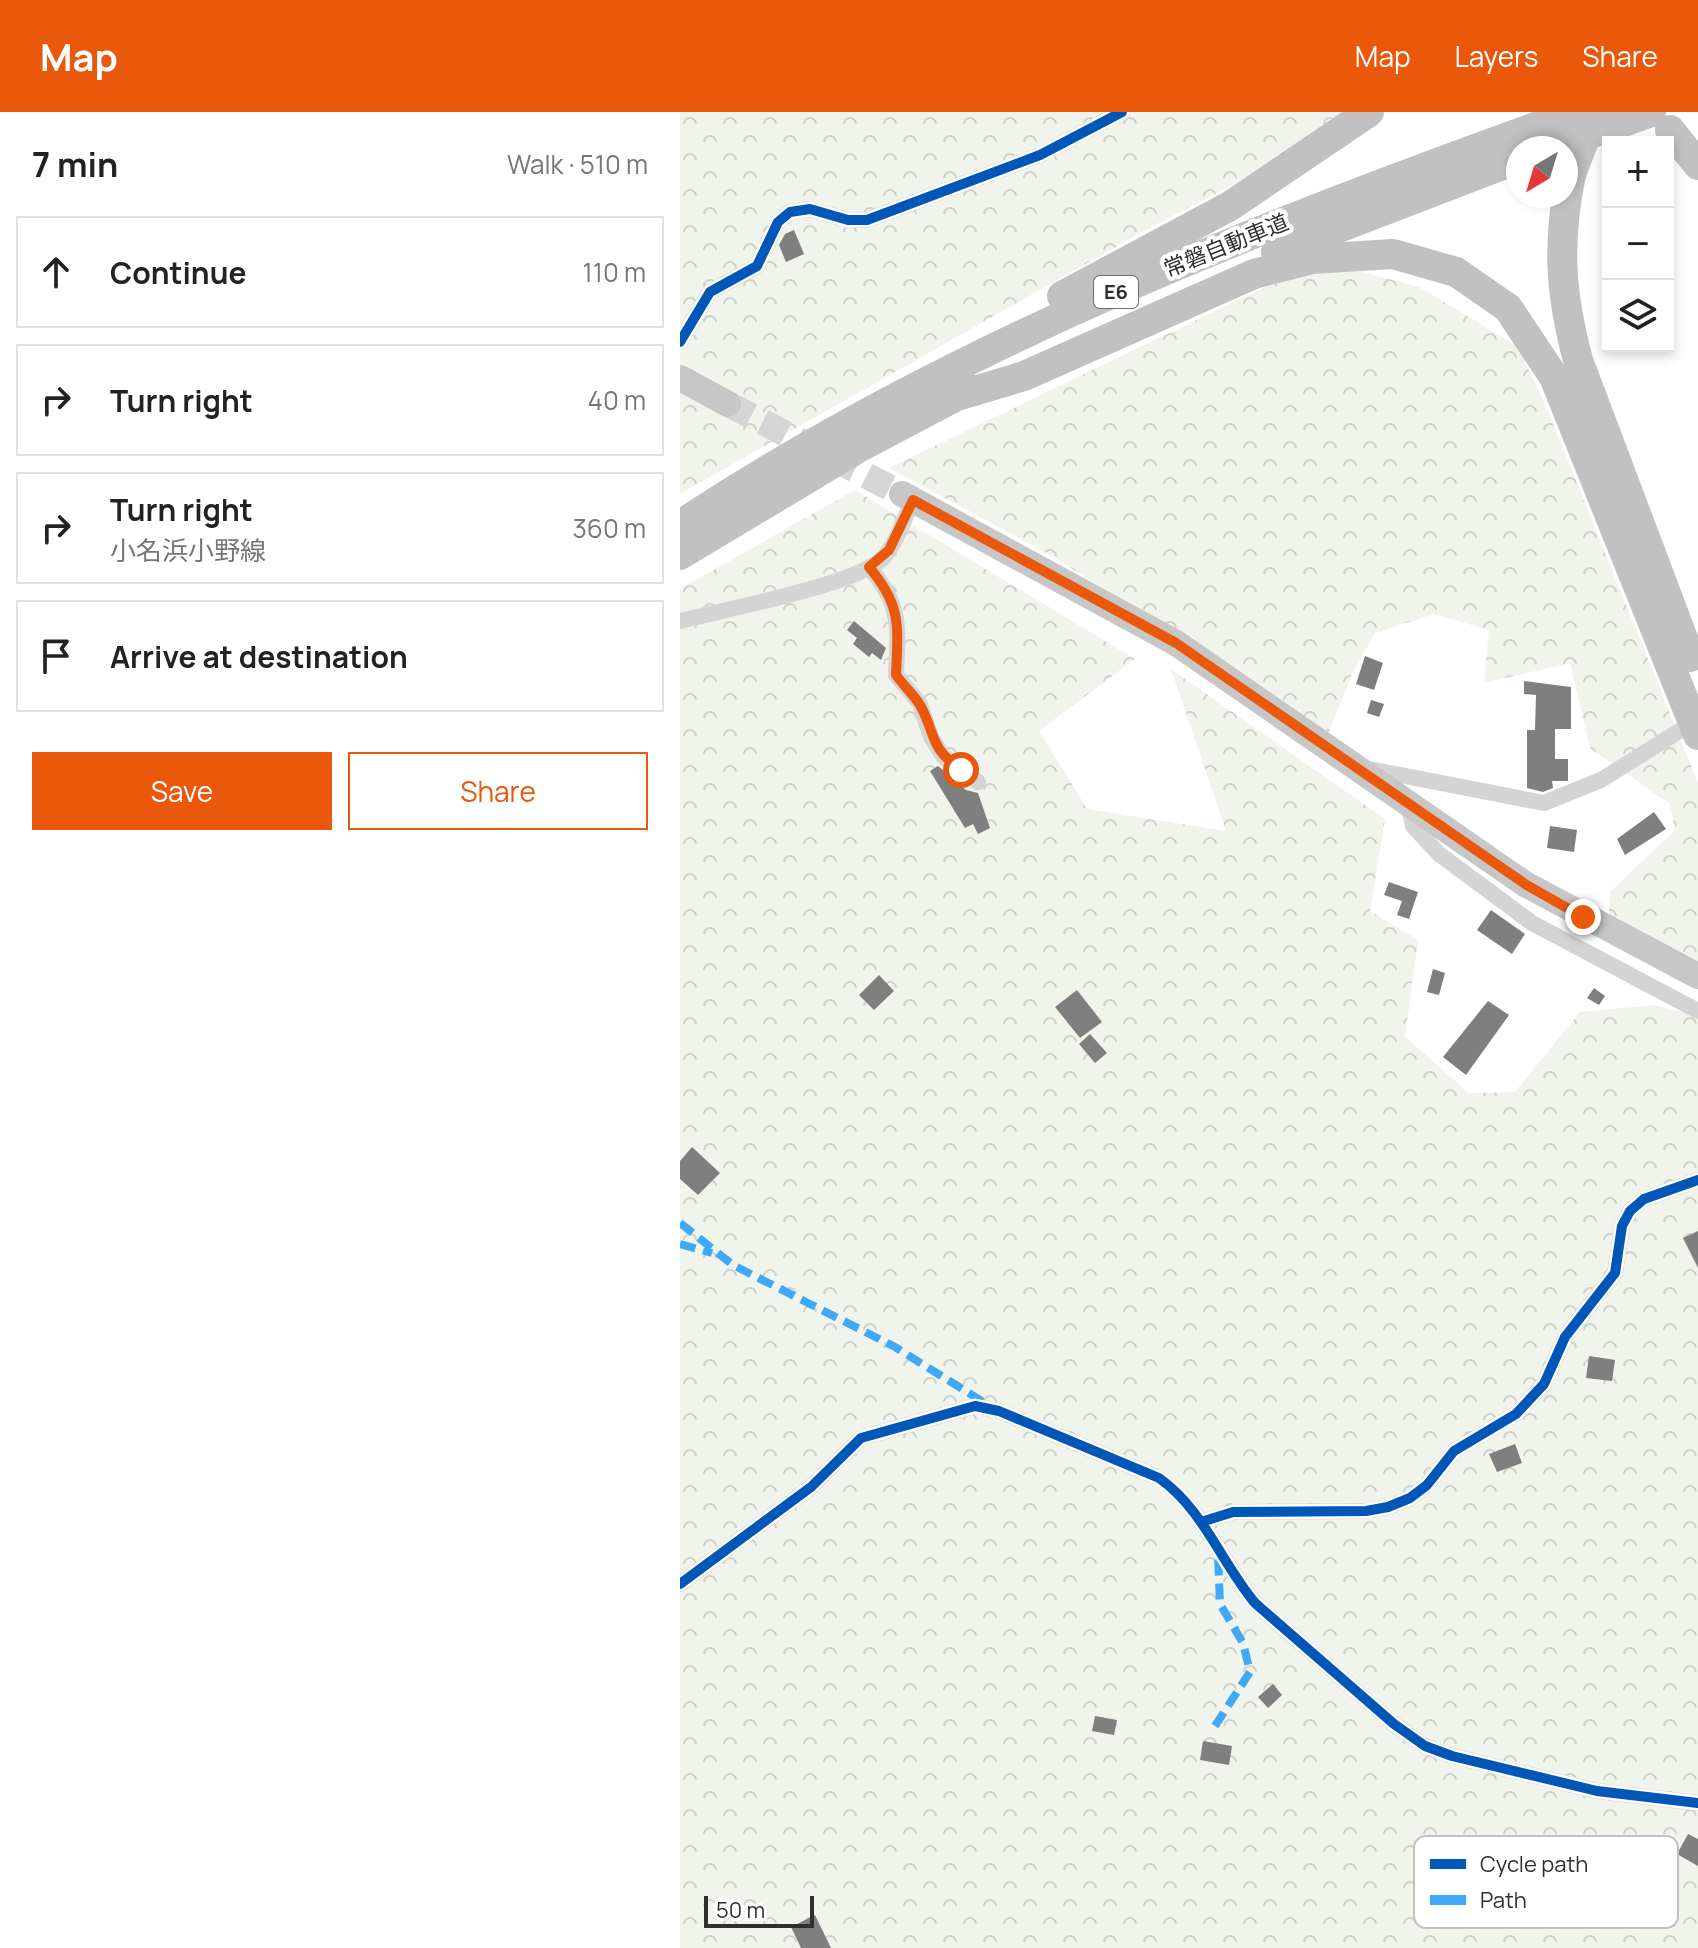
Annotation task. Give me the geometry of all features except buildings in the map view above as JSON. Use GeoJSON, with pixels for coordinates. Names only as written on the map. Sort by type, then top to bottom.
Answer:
{"type":"FeatureCollection","features":[{"type":"Feature","properties":{"kind":"highway"},"geometry":{"type":"LineString","coordinates":[[817,443],[868,405],[954,354],[1230,206],[1369,112]]}},
{"type":"Feature","properties":{"kind":"highway","name":"常磐自動車道"},"geometry":{"type":"LineString","coordinates":[[680,525],[817,443],[1003,344],[1150,276],[1321,207],[1577,112]]}},
{"type":"Feature","properties":{"kind":"highway"},"geometry":{"type":"LineString","coordinates":[[1595,112],[1571,174],[1560,242],[1567,317],[1578,360],[1698,682]]}},
{"type":"Feature","properties":{"kind":"highway"},"geometry":{"type":"LineString","coordinates":[[1578,141],[1660,121],[1698,165]]}},
{"type":"Feature","properties":{"kind":"highway","name":"常磐自動車道"},"geometry":{"type":"LineString","coordinates":[[680,555],[860,447],[954,397],[1165,298],[1506,164]]}},
{"type":"Feature","properties":{"kind":"highway"},"geometry":{"type":"LineString","coordinates":[[954,397],[1024,376],[1254,274],[1312,259],[1393,254],[1456,272],[1508,308],[1554,377],[1691,731]]}},
{"type":"Feature","properties":{"kind":"main road"},"geometry":{"type":"LineString","coordinates":[[680,378],[728,404]]}},
{"type":"Feature","properties":{"kind":"main road"},"geometry":{"type":"LineString","coordinates":[[908,497],[1176,643],[1525,884],[1698,976]]}},
{"type":"Feature","properties":{"kind":"street"},"geometry":{"type":"LineString","coordinates":[[680,342],[710,292],[757,266],[778,222],[790,212],[810,209],[848,220],[867,220],[1040,155],[1122,112]]}},
{"type":"Feature","properties":{"kind":"street"},"geometry":{"type":"LineString","coordinates":[[680,621],[803,590],[869,567],[889,550],[908,497]]}},
{"type":"Feature","properties":{"kind":"street"},"geometry":{"type":"LineString","coordinates":[[869,567],[886,587],[898,614],[896,675],[920,704],[931,737],[943,756],[978,782]]}},
{"type":"Feature","properties":{"kind":"street"},"geometry":{"type":"LineString","coordinates":[[1355,766],[1411,774],[1544,803],[1601,780],[1691,731]]}},
{"type":"Feature","properties":{"kind":"street"},"geometry":{"type":"LineString","coordinates":[[1408,803],[1413,826],[1439,854],[1532,923],[1698,1011]]}},
{"type":"Feature","properties":{"kind":"street"},"geometry":{"type":"LineString","coordinates":[[1201,1522],[1233,1512],[1366,1511],[1410,1498],[1427,1485],[1454,1451],[1516,1414],[1544,1384],[1565,1337],[1615,1273],[1622,1226],[1630,1211],[1644,1199],[1698,1180]]}},
{"type":"Feature","properties":{"kind":"street"},"geometry":{"type":"LineString","coordinates":[[680,1584],[811,1487],[861,1438],[975,1406],[999,1411],[1159,1478],[1177,1491],[1255,1603],[1394,1724],[1425,1746],[1452,1756],[1597,1791],[1698,1803]]}},
{"type":"Feature","properties":{"kind":"green space"},"geometry":{"type":"Polygon","coordinates":[[[680,112],[1349,112],[1234,184],[1142,232],[680,494],[680,112]]]}},
{"type":"Feature","properties":{"kind":"green space"},"geometry":{"type":"Polygon","coordinates":[[[1332,264],[1419,287],[1518,347],[1545,404],[1698,783],[1698,961],[1609,914],[1610,892],[1675,830],[1670,804],[1590,748],[1570,663],[1484,683],[1489,630],[1434,614],[1375,633],[1351,676],[1328,735],[1054,557],[889,468],[1269,285],[1332,264]]]}},
{"type":"Feature","properties":{"kind":"green space"},"geometry":{"type":"Polygon","coordinates":[[[855,490],[1135,659],[1039,731],[1087,809],[1226,831],[1171,669],[1385,819],[1370,911],[1418,940],[1405,1037],[1469,1093],[1515,1092],[1580,1012],[1654,1005],[1698,1016],[1698,1948],[680,1948],[680,589],[855,490]]]}},
{"type":"Feature","properties":{"kind":"tunnel"},"geometry":{"type":"LineString","coordinates":[[728,404],[902,494]]}},
{"type":"Feature","properties":{"kind":"marked path"},"geometry":{"type":"LineString","coordinates":[[680,1223],[733,1265],[895,1347],[988,1405]]}},
{"type":"Feature","properties":{"kind":"marked path"},"geometry":{"type":"LineString","coordinates":[[680,1244],[712,1253]]}},
{"type":"Feature","properties":{"kind":"marked path"},"geometry":{"type":"LineString","coordinates":[[1215,1726],[1250,1672],[1243,1643],[1220,1604],[1218,1554]]}},
{"type":"Feature","properties":{"kind":"cycle path"},"geometry":{"type":"LineString","coordinates":[[680,342],[710,292],[757,266],[778,222],[790,212],[810,209],[848,220],[867,220],[1040,155],[1122,112]]}},
{"type":"Feature","properties":{"kind":"cycle path"},"geometry":{"type":"LineString","coordinates":[[1201,1522],[1233,1512],[1366,1511],[1410,1498],[1427,1485],[1454,1451],[1516,1414],[1544,1384],[1565,1337],[1615,1273],[1622,1226],[1630,1211],[1644,1199],[1698,1180]]}},
{"type":"Feature","properties":{"kind":"cycle path"},"geometry":{"type":"LineString","coordinates":[[680,1584],[811,1487],[861,1438],[975,1406],[999,1411],[1159,1478],[1200,1520],[1255,1603],[1394,1724],[1425,1746],[1452,1756],[1597,1791],[1698,1803]]}},
{"type":"Feature","properties":{"kind":"route"},"geometry":{"type":"LineString","coordinates":[[961,770],[943,756],[931,737],[920,704],[896,675],[898,614],[886,587],[869,567],[880,561],[889,550],[913,500],[1176,643],[1525,884],[1583,917]]}}]}
